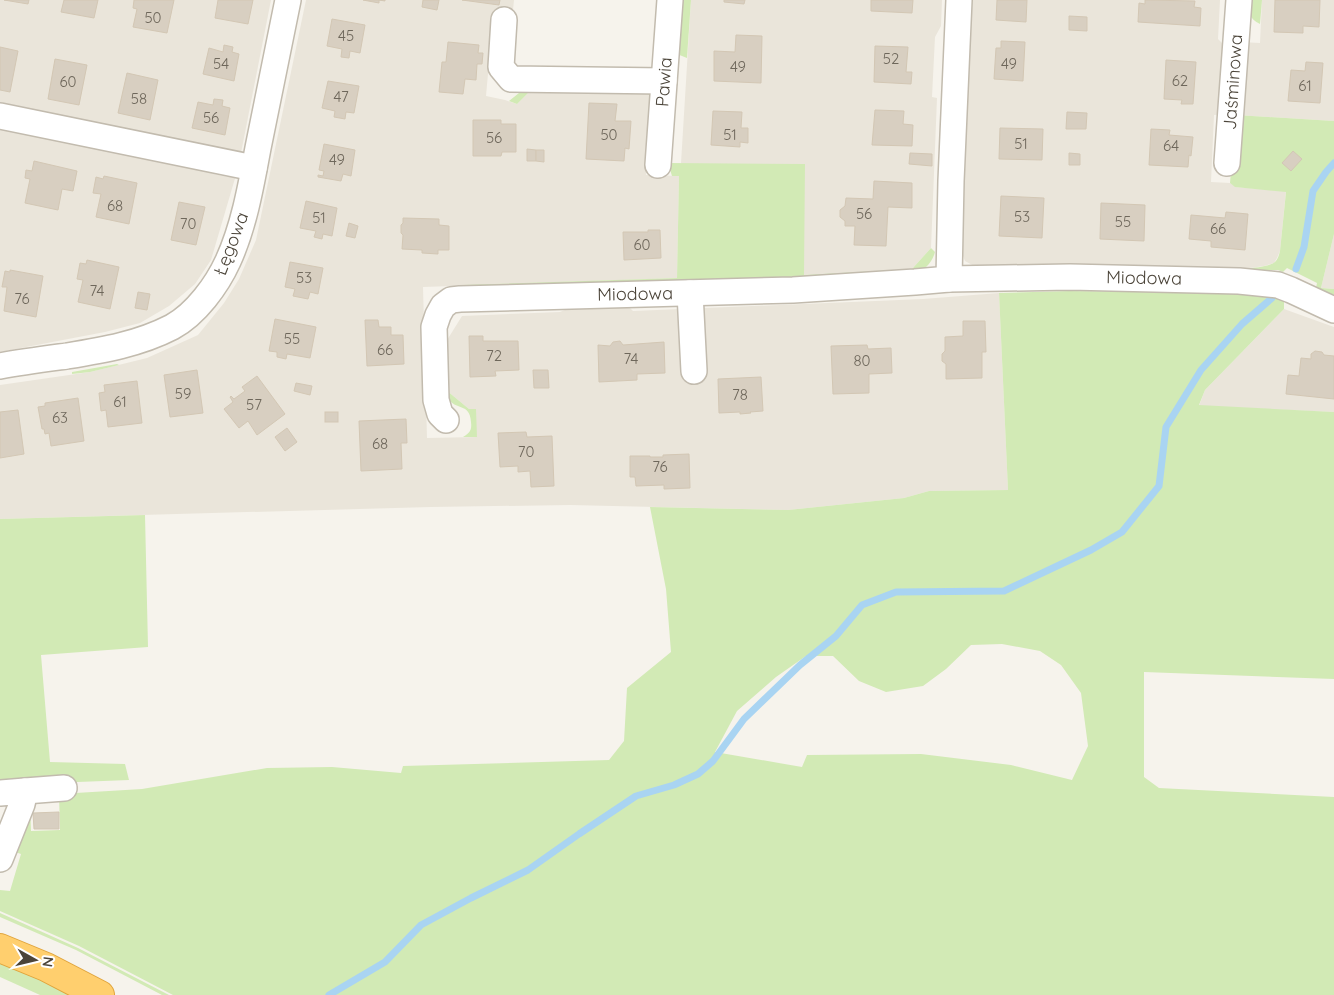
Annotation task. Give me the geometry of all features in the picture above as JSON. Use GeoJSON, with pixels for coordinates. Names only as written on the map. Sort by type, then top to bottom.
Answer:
{"type":"FeatureCollection","features":[{"type":"Feature","properties":{"kind":"highway"},"geometry":{"type":"LineString","coordinates":[[0,948],[46,967],[100,995]]}},
{"type":"Feature","properties":{"kind":"street","name":"Łęgowa"},"geometry":{"type":"LineString","coordinates":[[0,366],[130,344],[174,326],[192,312],[208,294],[220,278],[229,260],[239,232],[288,0]]}},
{"type":"Feature","properties":{"kind":"street","name":"Pawia"},"geometry":{"type":"LineString","coordinates":[[658,165],[670,0]]}},
{"type":"Feature","properties":{"kind":"street"},"geometry":{"type":"LineString","coordinates":[[948,279],[959,0]]}},
{"type":"Feature","properties":{"kind":"street","name":"Jaśminowa"},"geometry":{"type":"LineString","coordinates":[[1227,163],[1239,0]]}},
{"type":"Feature","properties":{"kind":"street"},"geometry":{"type":"LineString","coordinates":[[504,20],[501,67],[512,79],[664,81]]}},
{"type":"Feature","properties":{"kind":"street"},"geometry":{"type":"LineString","coordinates":[[0,116],[254,168]]}},
{"type":"Feature","properties":{"kind":"street","name":"Miodowa"},"geometry":{"type":"LineString","coordinates":[[446,420],[440,414],[436,400],[434,327],[443,306],[451,300],[460,298],[802,290],[948,279],[1090,277],[1239,281],[1278,285],[1334,310]]}},
{"type":"Feature","properties":{"kind":"street"},"geometry":{"type":"LineString","coordinates":[[690,293],[694,371]]}},
{"type":"Feature","properties":{"kind":"street"},"geometry":{"type":"LineString","coordinates":[[0,792],[64,788]]}},
{"type":"Feature","properties":{"kind":"street"},"geometry":{"type":"LineString","coordinates":[[0,859],[22,804],[25,791]]}},
{"type":"Feature","properties":{"kind":"shaded area"},"geometry":{"type":"Polygon","coordinates":[[[0,0],[271,0],[241,153],[0,102],[0,0]]]}},
{"type":"Feature","properties":{"kind":"shaded area"},"geometry":{"type":"Polygon","coordinates":[[[306,0],[514,0],[512,20],[493,18],[486,96],[517,104],[530,91],[645,91],[651,96],[646,175],[679,176],[677,278],[423,287],[427,438],[477,437],[469,409],[446,390],[444,345],[462,316],[560,312],[567,309],[627,305],[633,311],[923,299],[999,293],[1008,490],[929,491],[904,498],[788,510],[570,505],[0,519],[0,385],[90,372],[147,358],[198,335],[224,303],[239,279],[256,240],[306,0]]]}},
{"type":"Feature","properties":{"kind":"shaded area"},"geometry":{"type":"Polygon","coordinates":[[[691,0],[942,0],[941,26],[935,37],[932,97],[937,98],[931,248],[912,269],[804,275],[681,163],[691,0]]]}},
{"type":"Feature","properties":{"kind":"shaded area"},"geometry":{"type":"Polygon","coordinates":[[[968,0],[1220,0],[1218,39],[1230,51],[1226,114],[1214,115],[1211,182],[1230,183],[1236,187],[1286,191],[1280,251],[1274,263],[1236,270],[976,267],[965,261],[961,251],[968,0]]]}},
{"type":"Feature","properties":{"kind":"shaded area"},"geometry":{"type":"Polygon","coordinates":[[[1262,0],[1334,0],[1334,121],[1236,115],[1242,42],[1260,43],[1262,0]]]}},
{"type":"Feature","properties":{"kind":"shaded area"},"geometry":{"type":"Polygon","coordinates":[[[0,127],[206,169],[214,174],[228,177],[236,175],[211,260],[195,284],[169,306],[140,323],[105,332],[0,352],[0,127]]]}},
{"type":"Feature","properties":{"kind":"shaded area"},"geometry":{"type":"Polygon","coordinates":[[[1334,234],[1334,289],[1321,288],[1334,234]]]}},
{"type":"Feature","properties":{"kind":"shaded area"},"geometry":{"type":"Polygon","coordinates":[[[1284,309],[1334,327],[1334,412],[1199,406],[1205,390],[1284,309]]]}},
{"type":"Feature","properties":{"kind":"green space"},"geometry":{"type":"Polygon","coordinates":[[[680,0],[691,0],[687,58],[677,54],[680,0]]]}},
{"type":"Feature","properties":{"kind":"green space"},"geometry":{"type":"Polygon","coordinates":[[[1247,0],[1262,0],[1260,24],[1253,20],[1250,15],[1247,0]]]}},
{"type":"Feature","properties":{"kind":"green space"},"geometry":{"type":"Polygon","coordinates":[[[533,87],[642,89],[650,92],[652,95],[652,104],[650,105],[650,96],[645,91],[530,91],[517,104],[509,101],[524,89],[533,87]]]}},
{"type":"Feature","properties":{"kind":"green space"},"geometry":{"type":"Polygon","coordinates":[[[1236,115],[1334,121],[1334,234],[1321,288],[1334,289],[1332,297],[1316,288],[1317,283],[1287,268],[1283,272],[1278,270],[1236,270],[1267,266],[1277,260],[1280,251],[1286,192],[1235,187],[1230,183],[1236,115]]]}},
{"type":"Feature","properties":{"kind":"green space"},"geometry":{"type":"Polygon","coordinates":[[[668,163],[805,164],[804,275],[912,269],[931,248],[935,252],[934,256],[926,266],[912,275],[463,291],[463,285],[677,278],[679,176],[672,176],[668,163]]]}},
{"type":"Feature","properties":{"kind":"green space"},"geometry":{"type":"Polygon","coordinates":[[[1069,291],[1259,293],[1271,295],[1284,301],[1284,309],[1205,390],[1199,405],[1334,412],[1334,679],[1144,672],[1144,777],[1159,788],[1334,797],[1334,995],[173,995],[79,946],[0,911],[0,890],[10,891],[21,854],[12,851],[30,804],[31,831],[60,830],[59,794],[142,789],[267,768],[332,767],[401,773],[403,766],[609,760],[624,741],[627,688],[671,652],[666,589],[650,507],[788,510],[904,498],[929,491],[1008,490],[999,293],[1069,291]],[[1002,644],[971,645],[946,669],[923,686],[886,692],[859,681],[833,656],[806,656],[776,677],[737,711],[715,752],[802,767],[807,755],[921,754],[1011,765],[1072,780],[1088,746],[1081,693],[1061,665],[1040,651],[1002,644]]]}},
{"type":"Feature","properties":{"kind":"green space"},"geometry":{"type":"Polygon","coordinates":[[[119,365],[72,374],[72,372],[119,365]]]}},
{"type":"Feature","properties":{"kind":"green space"},"geometry":{"type":"Polygon","coordinates":[[[446,390],[469,409],[476,409],[477,437],[463,437],[471,429],[470,416],[465,409],[451,402],[446,390]]]}},
{"type":"Feature","properties":{"kind":"green space"},"geometry":{"type":"Polygon","coordinates":[[[145,515],[148,647],[41,655],[50,762],[125,764],[129,780],[0,787],[0,519],[145,515]]]}},
{"type":"Feature","properties":{"kind":"green space"},"geometry":{"type":"Polygon","coordinates":[[[0,913],[78,948],[169,995],[162,995],[76,950],[0,917],[0,913]]]}},
{"type":"Feature","properties":{"kind":"green space"},"geometry":{"type":"Polygon","coordinates":[[[0,960],[75,995],[40,995],[0,977],[0,960]]]}},
{"type":"Feature","properties":{"kind":"building"},"geometry":{"type":"Polygon","coordinates":[[[4,0],[29,0],[28,4],[4,0]]]}},
{"type":"Feature","properties":{"kind":"building"},"geometry":{"type":"Polygon","coordinates":[[[64,0],[98,0],[94,18],[61,12],[64,0]]]}},
{"type":"Feature","properties":{"kind":"building"},"geometry":{"type":"Polygon","coordinates":[[[134,0],[174,0],[167,33],[133,27],[137,9],[133,8],[134,0]]]}},
{"type":"Feature","properties":{"kind":"building"},"geometry":{"type":"Polygon","coordinates":[[[218,0],[253,0],[248,24],[215,18],[218,0]]]}},
{"type":"Feature","properties":{"kind":"building"},"geometry":{"type":"Polygon","coordinates":[[[363,0],[379,0],[379,3],[363,0]]]}},
{"type":"Feature","properties":{"kind":"building"},"geometry":{"type":"Polygon","coordinates":[[[423,0],[439,0],[437,10],[422,7],[423,0]]]}},
{"type":"Feature","properties":{"kind":"building"},"geometry":{"type":"Polygon","coordinates":[[[462,0],[500,0],[499,5],[462,0]]]}},
{"type":"Feature","properties":{"kind":"building"},"geometry":{"type":"Polygon","coordinates":[[[724,0],[745,0],[744,4],[724,2],[724,0]]]}},
{"type":"Feature","properties":{"kind":"building"},"geometry":{"type":"Polygon","coordinates":[[[871,0],[913,0],[912,13],[871,11],[871,0]]]}},
{"type":"Feature","properties":{"kind":"building"},"geometry":{"type":"Polygon","coordinates":[[[997,0],[1027,0],[1026,22],[996,20],[997,0]]]}},
{"type":"Feature","properties":{"kind":"building"},"geometry":{"type":"Polygon","coordinates":[[[1145,0],[1195,1],[1194,7],[1201,8],[1200,26],[1138,22],[1139,3],[1145,4],[1145,0]]]}},
{"type":"Feature","properties":{"kind":"building"},"geometry":{"type":"Polygon","coordinates":[[[1275,0],[1320,0],[1319,27],[1303,26],[1303,33],[1274,32],[1275,0]]]}},
{"type":"Feature","properties":{"kind":"building"},"geometry":{"type":"Polygon","coordinates":[[[1069,16],[1087,17],[1087,31],[1069,30],[1069,16]]]}},
{"type":"Feature","properties":{"kind":"building"},"geometry":{"type":"Polygon","coordinates":[[[332,19],[365,25],[360,53],[350,51],[349,58],[341,57],[342,49],[327,46],[332,19]]]}},
{"type":"Feature","properties":{"kind":"building"},"geometry":{"type":"Polygon","coordinates":[[[736,35],[762,36],[761,83],[714,81],[714,51],[735,52],[736,35]]]}},
{"type":"Feature","properties":{"kind":"building"},"geometry":{"type":"Polygon","coordinates":[[[1001,41],[1025,42],[1023,81],[994,79],[996,48],[1001,48],[1001,41]]]}},
{"type":"Feature","properties":{"kind":"building"},"geometry":{"type":"Polygon","coordinates":[[[448,42],[479,45],[478,53],[483,53],[482,64],[477,64],[476,80],[465,79],[463,94],[439,92],[442,62],[446,62],[448,42]]]}},
{"type":"Feature","properties":{"kind":"building"},"geometry":{"type":"Polygon","coordinates":[[[224,45],[233,47],[232,52],[239,54],[234,81],[203,74],[209,48],[223,52],[224,45]]]}},
{"type":"Feature","properties":{"kind":"building"},"geometry":{"type":"Polygon","coordinates":[[[875,46],[908,47],[906,72],[912,72],[911,84],[874,82],[875,46]]]}},
{"type":"Feature","properties":{"kind":"building"},"geometry":{"type":"Polygon","coordinates":[[[0,47],[18,51],[10,92],[0,90],[0,47]]]}},
{"type":"Feature","properties":{"kind":"building"},"geometry":{"type":"Polygon","coordinates":[[[55,59],[87,65],[79,105],[48,99],[55,59]]]}},
{"type":"Feature","properties":{"kind":"building"},"geometry":{"type":"Polygon","coordinates":[[[1166,60],[1196,62],[1193,104],[1181,104],[1182,100],[1164,99],[1166,60]]]}},
{"type":"Feature","properties":{"kind":"building"},"geometry":{"type":"Polygon","coordinates":[[[1306,62],[1323,63],[1320,103],[1288,101],[1291,70],[1305,71],[1306,62]]]}},
{"type":"Feature","properties":{"kind":"building"},"geometry":{"type":"Polygon","coordinates":[[[127,73],[158,80],[150,120],[118,113],[127,73]]]}},
{"type":"Feature","properties":{"kind":"building"},"geometry":{"type":"Polygon","coordinates":[[[328,81],[359,86],[354,113],[346,112],[345,119],[334,117],[335,111],[322,108],[328,81]]]}},
{"type":"Feature","properties":{"kind":"building"},"geometry":{"type":"Polygon","coordinates":[[[214,99],[223,100],[222,106],[230,108],[225,135],[192,128],[198,102],[213,105],[214,99]]]}},
{"type":"Feature","properties":{"kind":"building"},"geometry":{"type":"Polygon","coordinates":[[[589,103],[617,104],[615,121],[631,121],[629,149],[625,148],[624,161],[586,159],[589,103]]]}},
{"type":"Feature","properties":{"kind":"building"},"geometry":{"type":"Polygon","coordinates":[[[875,110],[904,111],[903,124],[913,125],[912,146],[872,145],[875,110]]]}},
{"type":"Feature","properties":{"kind":"building"},"geometry":{"type":"Polygon","coordinates":[[[713,111],[742,112],[741,128],[748,128],[748,143],[740,142],[740,147],[711,145],[713,111]]]}},
{"type":"Feature","properties":{"kind":"building"},"geometry":{"type":"Polygon","coordinates":[[[1067,112],[1087,113],[1086,129],[1066,129],[1067,112]]]}},
{"type":"Feature","properties":{"kind":"building"},"geometry":{"type":"Polygon","coordinates":[[[473,120],[501,120],[501,124],[516,124],[516,152],[502,152],[501,156],[473,156],[473,120]]]}},
{"type":"Feature","properties":{"kind":"building"},"geometry":{"type":"Polygon","coordinates":[[[1000,128],[1043,129],[1042,160],[999,159],[1000,128]]]}},
{"type":"Feature","properties":{"kind":"building"},"geometry":{"type":"Polygon","coordinates":[[[1151,129],[1170,130],[1169,135],[1193,137],[1188,167],[1149,165],[1151,129]]]}},
{"type":"Feature","properties":{"kind":"building"},"geometry":{"type":"Polygon","coordinates":[[[324,144],[355,150],[351,176],[343,174],[341,181],[318,177],[318,175],[323,176],[324,171],[319,170],[324,144]]]}},
{"type":"Feature","properties":{"kind":"building"},"geometry":{"type":"Polygon","coordinates":[[[527,149],[536,150],[536,161],[527,161],[527,149]]]}},
{"type":"Feature","properties":{"kind":"building"},"geometry":{"type":"Polygon","coordinates":[[[536,150],[544,150],[544,162],[536,161],[536,150]]]}},
{"type":"Feature","properties":{"kind":"building"},"geometry":{"type":"Polygon","coordinates":[[[1293,151],[1302,159],[1291,171],[1282,163],[1293,151]]]}},
{"type":"Feature","properties":{"kind":"building"},"geometry":{"type":"Polygon","coordinates":[[[910,153],[932,154],[932,166],[909,164],[910,153]]]}},
{"type":"Feature","properties":{"kind":"building"},"geometry":{"type":"Polygon","coordinates":[[[1069,153],[1080,154],[1080,165],[1069,165],[1069,153]]]}},
{"type":"Feature","properties":{"kind":"building"},"geometry":{"type":"Polygon","coordinates":[[[34,161],[77,171],[73,191],[62,189],[58,210],[25,203],[30,179],[25,178],[26,170],[32,171],[34,161]]]}},
{"type":"Feature","properties":{"kind":"building"},"geometry":{"type":"Polygon","coordinates":[[[104,176],[137,183],[129,224],[96,217],[101,194],[93,193],[96,177],[103,179],[104,176]]]}},
{"type":"Feature","properties":{"kind":"building"},"geometry":{"type":"Polygon","coordinates":[[[874,181],[912,183],[912,208],[888,207],[886,246],[854,245],[855,226],[845,226],[845,221],[840,217],[840,210],[845,206],[846,198],[873,199],[874,181]]]}},
{"type":"Feature","properties":{"kind":"building"},"geometry":{"type":"Polygon","coordinates":[[[1001,196],[1044,198],[1042,238],[999,236],[1001,196]]]}},
{"type":"Feature","properties":{"kind":"building"},"geometry":{"type":"Polygon","coordinates":[[[306,201],[337,208],[332,236],[323,234],[322,239],[314,237],[316,231],[300,228],[306,201]]]}},
{"type":"Feature","properties":{"kind":"building"},"geometry":{"type":"Polygon","coordinates":[[[179,202],[205,207],[196,245],[171,240],[179,202]]]}},
{"type":"Feature","properties":{"kind":"building"},"geometry":{"type":"Polygon","coordinates":[[[1101,203],[1145,205],[1144,241],[1100,239],[1101,203]]]}},
{"type":"Feature","properties":{"kind":"building"},"geometry":{"type":"Polygon","coordinates":[[[1226,212],[1248,214],[1245,250],[1211,247],[1211,241],[1189,239],[1191,215],[1225,218],[1226,212]]]}},
{"type":"Feature","properties":{"kind":"building"},"geometry":{"type":"Polygon","coordinates":[[[403,218],[439,219],[439,225],[449,226],[449,250],[438,250],[438,254],[422,253],[422,250],[402,249],[403,235],[401,233],[401,225],[403,218]]]}},
{"type":"Feature","properties":{"kind":"building"},"geometry":{"type":"Polygon","coordinates":[[[349,223],[358,226],[355,238],[346,236],[349,223]]]}},
{"type":"Feature","properties":{"kind":"building"},"geometry":{"type":"Polygon","coordinates":[[[648,230],[660,230],[661,258],[624,260],[623,232],[648,232],[648,230]]]}},
{"type":"Feature","properties":{"kind":"building"},"geometry":{"type":"Polygon","coordinates":[[[87,260],[119,267],[110,309],[78,302],[83,280],[77,279],[80,263],[86,264],[87,260]]]}},
{"type":"Feature","properties":{"kind":"building"},"geometry":{"type":"Polygon","coordinates":[[[290,262],[323,268],[318,294],[310,292],[308,299],[293,296],[295,289],[285,287],[290,262]]]}},
{"type":"Feature","properties":{"kind":"building"},"geometry":{"type":"Polygon","coordinates":[[[10,270],[43,276],[36,317],[4,311],[7,287],[2,287],[5,271],[10,272],[10,270]]]}},
{"type":"Feature","properties":{"kind":"building"},"geometry":{"type":"Polygon","coordinates":[[[138,292],[150,294],[147,310],[135,308],[138,292]]]}},
{"type":"Feature","properties":{"kind":"building"},"geometry":{"type":"Polygon","coordinates":[[[275,319],[316,327],[310,358],[287,354],[286,359],[277,357],[277,352],[269,351],[275,319]]]}},
{"type":"Feature","properties":{"kind":"building"},"geometry":{"type":"Polygon","coordinates":[[[365,320],[378,320],[379,327],[391,327],[391,335],[403,335],[404,364],[367,366],[365,320]]]}},
{"type":"Feature","properties":{"kind":"building"},"geometry":{"type":"Polygon","coordinates":[[[963,321],[985,321],[986,352],[982,352],[982,378],[946,379],[946,364],[942,361],[942,354],[945,351],[945,337],[963,336],[963,321]]]}},
{"type":"Feature","properties":{"kind":"building"},"geometry":{"type":"Polygon","coordinates":[[[469,336],[483,336],[483,341],[518,341],[519,370],[495,371],[496,376],[470,377],[469,336]]]}},
{"type":"Feature","properties":{"kind":"building"},"geometry":{"type":"Polygon","coordinates":[[[620,341],[623,345],[664,342],[665,373],[637,374],[637,380],[599,382],[598,345],[610,346],[613,342],[620,341]]]}},
{"type":"Feature","properties":{"kind":"building"},"geometry":{"type":"Polygon","coordinates":[[[867,345],[868,349],[891,348],[892,373],[869,374],[869,393],[833,394],[831,346],[867,345]]]}},
{"type":"Feature","properties":{"kind":"building"},"geometry":{"type":"Polygon","coordinates":[[[1315,351],[1322,352],[1324,355],[1334,356],[1334,399],[1286,394],[1288,375],[1299,376],[1301,358],[1311,359],[1311,354],[1315,351]]]}},
{"type":"Feature","properties":{"kind":"building"},"geometry":{"type":"Polygon","coordinates":[[[197,370],[203,413],[170,417],[164,375],[197,370]]]}},
{"type":"Feature","properties":{"kind":"building"},"geometry":{"type":"Polygon","coordinates":[[[533,370],[548,370],[549,388],[534,388],[533,370]]]}},
{"type":"Feature","properties":{"kind":"building"},"geometry":{"type":"Polygon","coordinates":[[[257,376],[285,414],[257,435],[248,421],[239,428],[224,409],[233,402],[231,396],[234,399],[245,391],[242,387],[257,376]]]}},
{"type":"Feature","properties":{"kind":"building"},"geometry":{"type":"Polygon","coordinates":[[[761,377],[763,411],[740,414],[740,412],[719,413],[718,379],[761,377]]]}},
{"type":"Feature","properties":{"kind":"building"},"geometry":{"type":"Polygon","coordinates":[[[137,381],[142,423],[108,427],[106,410],[101,411],[99,393],[105,392],[104,385],[137,381]]]}},
{"type":"Feature","properties":{"kind":"building"},"geometry":{"type":"Polygon","coordinates":[[[296,383],[312,386],[310,395],[294,391],[296,383]]]}},
{"type":"Feature","properties":{"kind":"building"},"geometry":{"type":"Polygon","coordinates":[[[78,398],[84,441],[51,446],[49,433],[45,434],[44,429],[42,429],[38,407],[45,406],[45,403],[78,398]]]}},
{"type":"Feature","properties":{"kind":"building"},"geometry":{"type":"Polygon","coordinates":[[[18,410],[24,454],[0,458],[0,412],[18,410]]]}},
{"type":"Feature","properties":{"kind":"building"},"geometry":{"type":"Polygon","coordinates":[[[325,412],[338,412],[338,422],[325,422],[325,412]]]}},
{"type":"Feature","properties":{"kind":"building"},"geometry":{"type":"Polygon","coordinates":[[[406,419],[407,443],[401,443],[402,469],[361,471],[359,421],[406,419]]]}},
{"type":"Feature","properties":{"kind":"building"},"geometry":{"type":"Polygon","coordinates":[[[287,428],[297,442],[285,451],[275,437],[287,428]]]}},
{"type":"Feature","properties":{"kind":"building"},"geometry":{"type":"Polygon","coordinates":[[[526,432],[527,437],[552,436],[554,486],[531,487],[530,471],[518,472],[518,466],[500,467],[498,433],[526,432]]]}},
{"type":"Feature","properties":{"kind":"building"},"geometry":{"type":"Polygon","coordinates":[[[689,454],[690,488],[664,489],[664,485],[636,486],[635,477],[630,477],[630,456],[663,457],[663,455],[689,454]]]}},
{"type":"Feature","properties":{"kind":"building"},"geometry":{"type":"Polygon","coordinates":[[[59,812],[59,829],[34,829],[33,813],[59,812]]]}},
{"type":"Feature","properties":{"kind":"waterway"},"geometry":{"type":"LineString","coordinates":[[1296,269],[1304,247],[1313,191],[1334,163]]}},
{"type":"Feature","properties":{"kind":"waterway"},"geometry":{"type":"LineString","coordinates":[[329,995],[385,962],[421,925],[528,870],[636,796],[674,785],[698,774],[713,761],[744,719],[800,665],[836,636],[862,605],[896,592],[1004,591],[1091,550],[1122,532],[1159,486],[1166,427],[1201,370],[1242,324],[1272,298]]}}]}
